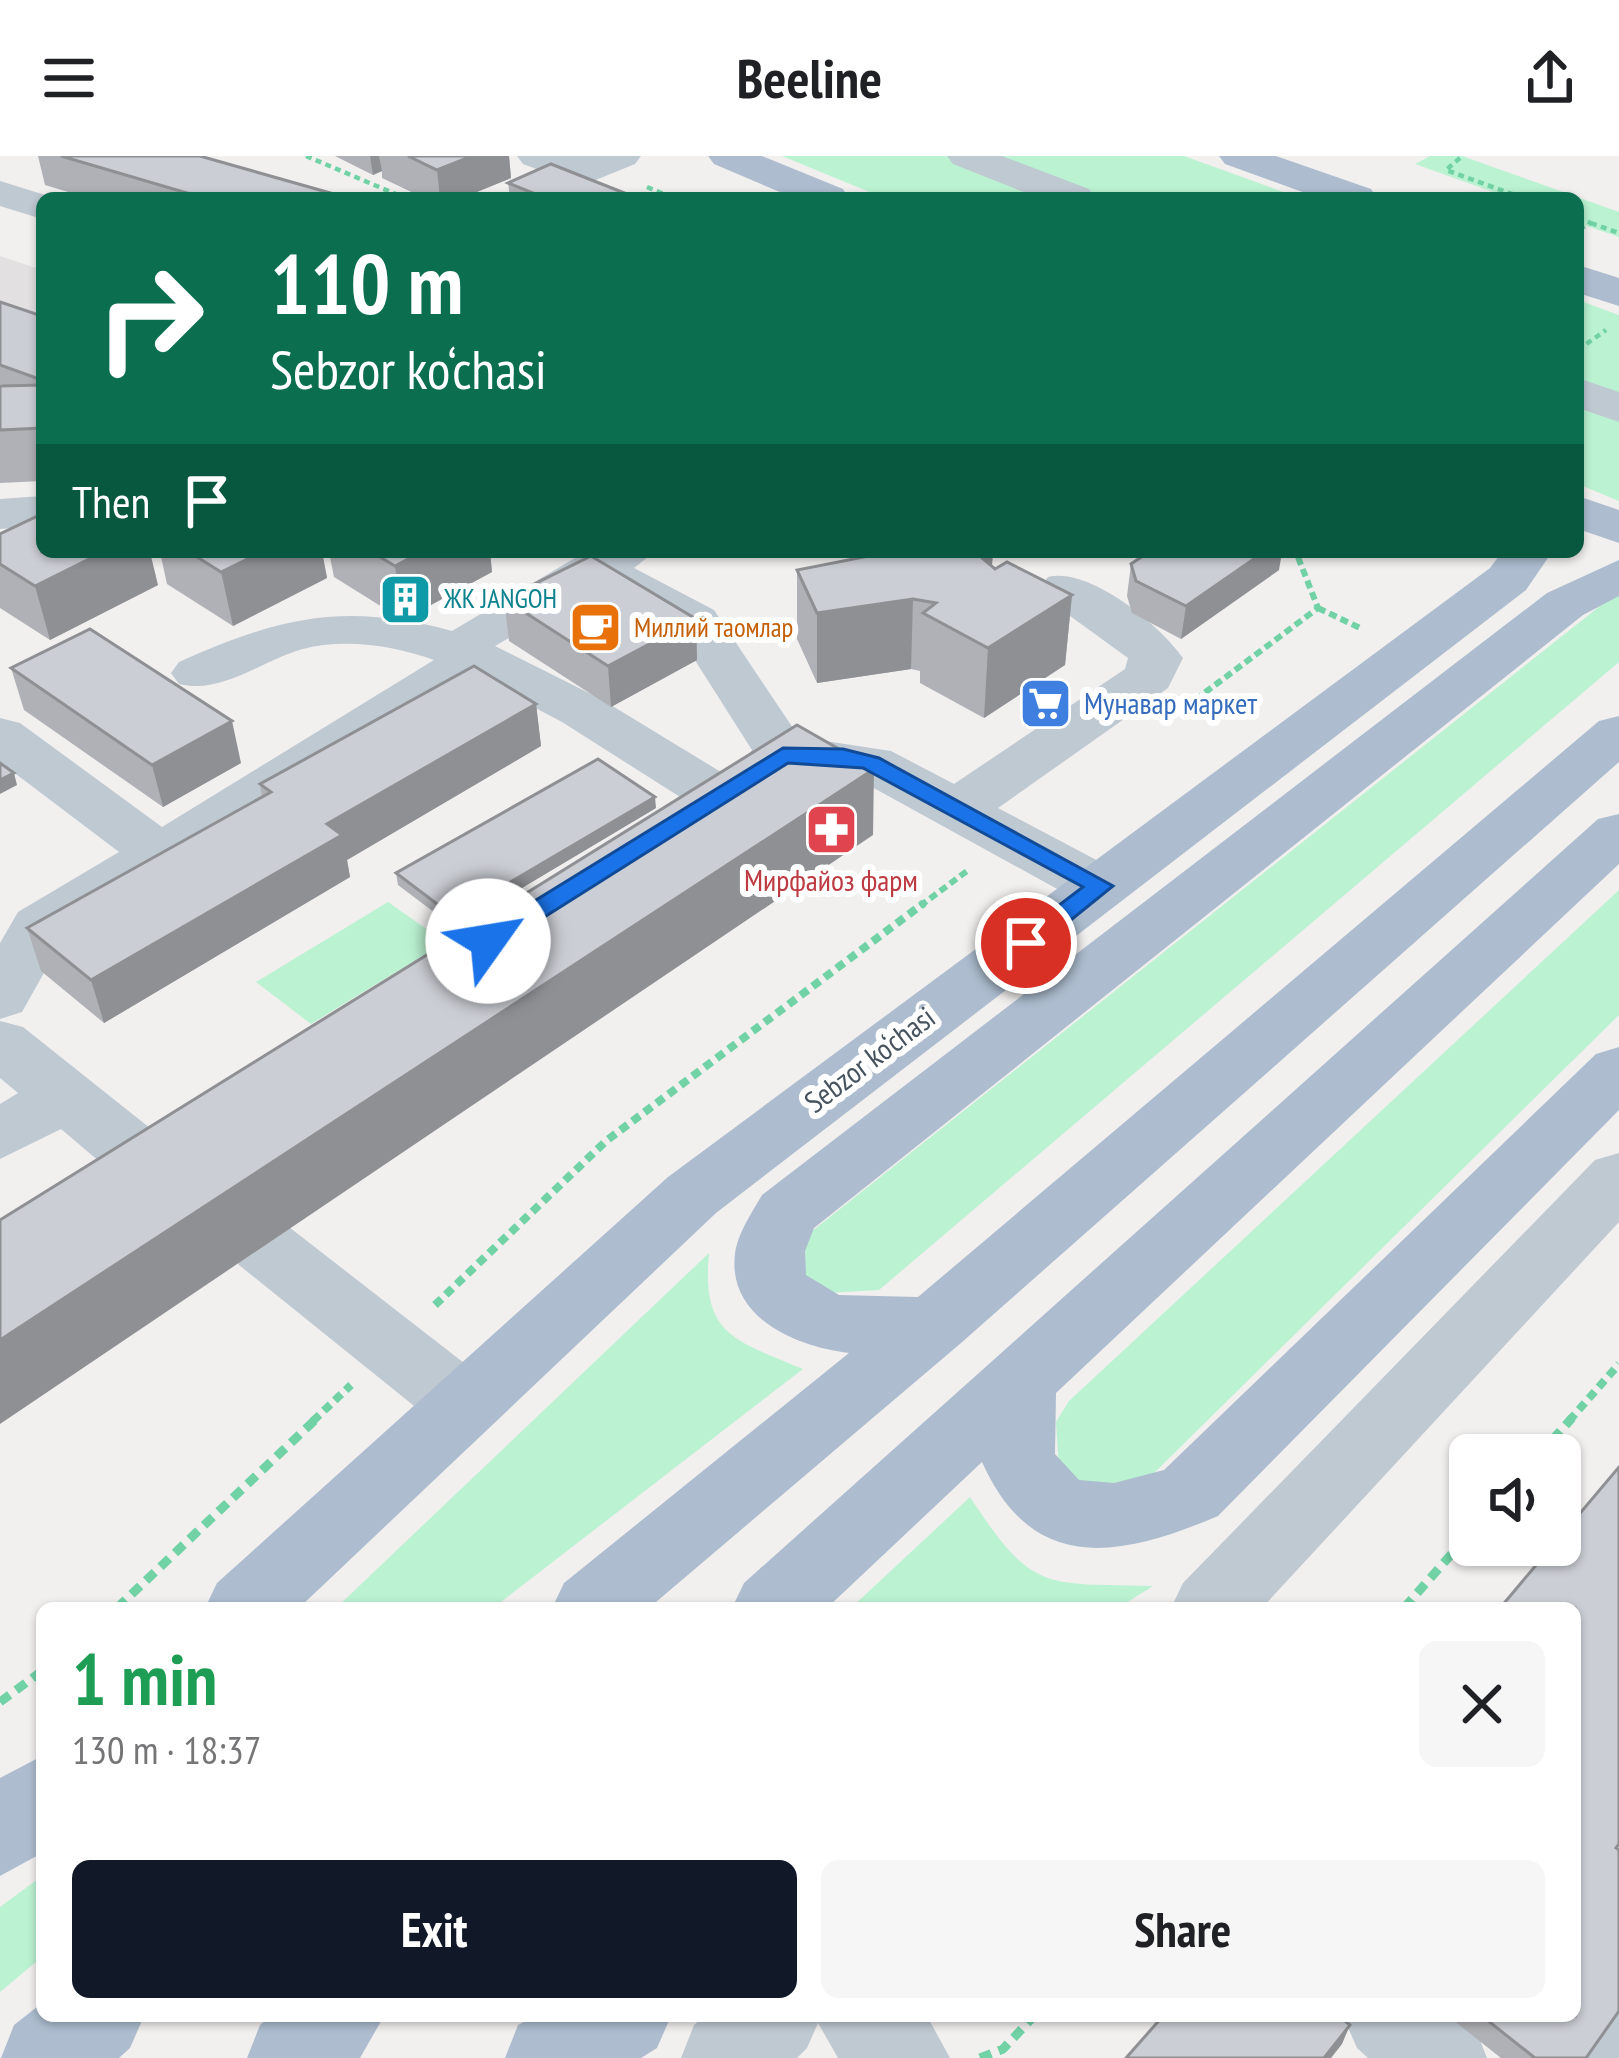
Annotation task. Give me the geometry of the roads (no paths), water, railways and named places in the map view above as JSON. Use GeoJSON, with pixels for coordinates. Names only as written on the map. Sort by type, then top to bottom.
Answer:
{"type":"FeatureCollection","features":[{"type":"Feature","properties":{"kind":"main road"},"geometry":{"type":"LineString","coordinates":[[728,156],[815,192]]}},
{"type":"Feature","properties":{"kind":"main road"},"geometry":{"type":"LineString","coordinates":[[1239,156],[1340,192]]}},
{"type":"Feature","properties":{"kind":"main road"},"geometry":{"type":"LineString","coordinates":[[1584,280],[1619,292]]}},
{"type":"Feature","properties":{"kind":"main road"},"geometry":{"type":"LineString","coordinates":[[1584,513],[1619,528]]}},
{"type":"Feature","properties":{"kind":"main road","name":"Sebzor ko‘chasi"},"geometry":{"type":"LineString","coordinates":[[252,1602],[692,1195],[1508,579],[1523,558]]}},
{"type":"Feature","properties":{"kind":"main road"},"geometry":{"type":"LineString","coordinates":[[937,1323],[862,1329],[827,1324],[796,1310],[777,1290],[769,1263],[786,1213],[1565,604],[1619,575]]}},
{"type":"Feature","properties":{"kind":"main road"},"geometry":{"type":"LineString","coordinates":[[599,1602],[937,1323],[1619,734]]}},
{"type":"Feature","properties":{"kind":"main road"},"geometry":{"type":"LineString","coordinates":[[778,1602],[1023,1372],[1619,832]]}},
{"type":"Feature","properties":{"kind":"main road"},"geometry":{"type":"LineString","coordinates":[[1023,1372],[1011,1440],[1020,1469],[1040,1494],[1077,1511],[1117,1518],[1174,1502],[1191,1493],[1619,1070]]}},
{"type":"Feature","properties":{"kind":"main road"},"geometry":{"type":"LineString","coordinates":[[0,1835],[36,1802]]}},
{"type":"Feature","properties":{"kind":"main road"},"geometry":{"type":"LineString","coordinates":[[0,1858],[36,1849]]}},
{"type":"Feature","properties":{"kind":"main road"},"geometry":{"type":"LineString","coordinates":[[47,2058],[91,2022]]}},
{"type":"Feature","properties":{"kind":"main road"},"geometry":{"type":"LineString","coordinates":[[293,2058],[332,2022]]}},
{"type":"Feature","properties":{"kind":"main road"},"geometry":{"type":"LineString","coordinates":[[551,2058],[614,2022]]}},
{"type":"Feature","properties":{"kind":"street"},"geometry":{"type":"LineString","coordinates":[[537,156],[581,174]]}},
{"type":"Feature","properties":{"kind":"street"},"geometry":{"type":"LineString","coordinates":[[538,192],[621,156]]}},
{"type":"Feature","properties":{"kind":"street"},"geometry":{"type":"LineString","coordinates":[[968,156],[1060,192]]}},
{"type":"Feature","properties":{"kind":"street"},"geometry":{"type":"LineString","coordinates":[[0,194],[36,205]]}},
{"type":"Feature","properties":{"kind":"street"},"geometry":{"type":"LineString","coordinates":[[1584,394],[1619,408]]}},
{"type":"Feature","properties":{"kind":"street"},"geometry":{"type":"LineString","coordinates":[[0,514],[36,512]]}},
{"type":"Feature","properties":{"kind":"street"},"geometry":{"type":"LineString","coordinates":[[0,997],[20,910],[157,852],[434,688],[476,634],[593,558]]}},
{"type":"Feature","properties":{"kind":"street"},"geometry":{"type":"LineString","coordinates":[[597,558],[696,621],[783,755]]}},
{"type":"Feature","properties":{"kind":"street"},"geometry":{"type":"LineString","coordinates":[[957,809],[1149,677],[1156,658],[1145,642],[1088,610],[1066,588]]}},
{"type":"Feature","properties":{"kind":"street"},"geometry":{"type":"LineString","coordinates":[[197,674],[256,646],[327,629],[400,635],[468,649],[719,796]]}},
{"type":"Feature","properties":{"kind":"street"},"geometry":{"type":"LineString","coordinates":[[0,735],[157,852]]}},
{"type":"Feature","properties":{"kind":"street"},"geometry":{"type":"LineString","coordinates":[[659,833],[783,755],[843,756],[871,763],[1100,886]]}},
{"type":"Feature","properties":{"kind":"street"},"geometry":{"type":"LineString","coordinates":[[0,1043],[155,1163]]}},
{"type":"Feature","properties":{"kind":"street"},"geometry":{"type":"LineString","coordinates":[[0,1136],[65,1096]]}},
{"type":"Feature","properties":{"kind":"street"},"geometry":{"type":"LineString","coordinates":[[1217,1602],[1610,1203]]}},
{"type":"Feature","properties":{"kind":"street"},"geometry":{"type":"LineString","coordinates":[[264,1246],[388,1349],[465,1405]]}},
{"type":"Feature","properties":{"kind":"street"},"geometry":{"type":"LineString","coordinates":[[728,2058],[768,2022]]}},
{"type":"Feature","properties":{"kind":"street"},"geometry":{"type":"LineString","coordinates":[[867,2022],[904,2058]]}},
{"type":"Feature","properties":{"kind":"street"},"geometry":{"type":"LineString","coordinates":[[1396,2022],[1441,2058]]}},
{"type":"Feature","properties":{"kind":"street"},"geometry":{"type":"LineString","coordinates":[[1612,2058],[1619,2048]]}},
{"type":"Feature","properties":{"kind":"place","name":"ЖК JANGOH"},"geometry":{"type":"Point","coordinates":[405,599]}},
{"type":"Feature","properties":{"kind":"place","name":"Миллий таомлар"},"geometry":{"type":"Point","coordinates":[595,628]}},
{"type":"Feature","properties":{"kind":"place","name":"Мунавар маркет"},"geometry":{"type":"Point","coordinates":[1045,704]}},
{"type":"Feature","properties":{"kind":"place","name":"Мирфайоз фарм"},"geometry":{"type":"Point","coordinates":[831,829]}}]}
